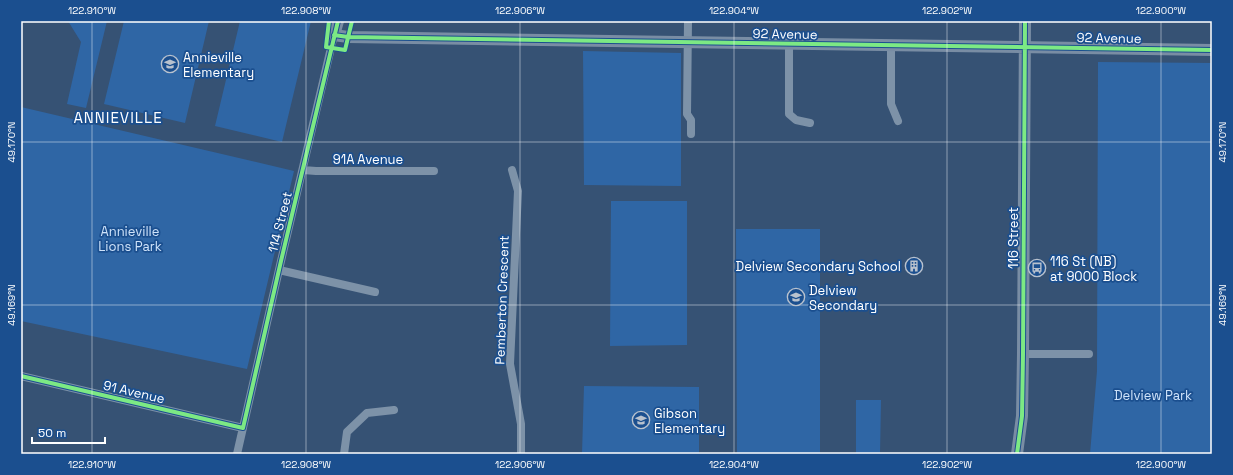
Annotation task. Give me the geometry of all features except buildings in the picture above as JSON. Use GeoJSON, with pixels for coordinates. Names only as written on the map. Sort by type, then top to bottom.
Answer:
{"type":"FeatureCollection","features":[{"type":"Feature","properties":{"kind":"street","name":"114 Street"},"geometry":{"type":"LineString","coordinates":[[236,454],[338,21]]}},
{"type":"Feature","properties":{"kind":"street"},"geometry":{"type":"LineString","coordinates":[[688,21],[687,114],[691,120],[691,134]]}},
{"type":"Feature","properties":{"kind":"street","name":"116 Street"},"geometry":{"type":"LineString","coordinates":[[1017,454],[1022,416],[1025,21]]}},
{"type":"Feature","properties":{"kind":"street","name":"92 Avenue"},"geometry":{"type":"LineString","coordinates":[[334,35],[348,37],[687,43],[1212,50]]}},
{"type":"Feature","properties":{"kind":"street"},"geometry":{"type":"LineString","coordinates":[[789,44],[789,114],[796,120],[810,124]]}},
{"type":"Feature","properties":{"kind":"street"},"geometry":{"type":"LineString","coordinates":[[891,45],[891,104],[898,121]]}},
{"type":"Feature","properties":{"kind":"street","name":"91A Avenue"},"geometry":{"type":"LineString","coordinates":[[303,170],[434,171]]}},
{"type":"Feature","properties":{"kind":"street","name":"Pemberton Crescent"},"geometry":{"type":"LineString","coordinates":[[512,170],[518,191],[510,364],[521,424],[521,454]]}},
{"type":"Feature","properties":{"kind":"street"},"geometry":{"type":"LineString","coordinates":[[279,270],[375,292]]}},
{"type":"Feature","properties":{"kind":"street"},"geometry":{"type":"LineString","coordinates":[[1023,354],[1089,354]]}},
{"type":"Feature","properties":{"kind":"street","name":"91 Avenue"},"geometry":{"type":"LineString","coordinates":[[21,376],[243,428]]}},
{"type":"Feature","properties":{"kind":"street"},"geometry":{"type":"LineString","coordinates":[[344,454],[347,432],[367,413],[394,410]]}},
{"type":"Feature","properties":{"kind":"green space"},"geometry":{"type":"Polygon","coordinates":[[[68,21],[107,21],[86,108],[67,104],[81,42],[68,21]]]}},
{"type":"Feature","properties":{"kind":"green space"},"geometry":{"type":"Polygon","coordinates":[[[124,21],[209,21],[185,123],[104,104],[124,21]]]}},
{"type":"Feature","properties":{"kind":"green space"},"geometry":{"type":"Polygon","coordinates":[[[240,21],[311,21],[282,142],[215,126],[240,21]]]}},
{"type":"Feature","properties":{"kind":"green space"},"geometry":{"type":"Polygon","coordinates":[[[583,51],[681,53],[681,186],[584,185],[583,51]]]}},
{"type":"Feature","properties":{"kind":"green space","name":"Delview Park"},"geometry":{"type":"Polygon","coordinates":[[[1098,62],[1212,63],[1212,454],[1090,454],[1097,371],[1098,62]]]}},
{"type":"Feature","properties":{"kind":"green space","name":"Annieville Lions Park"},"geometry":{"type":"Polygon","coordinates":[[[21,107],[294,171],[247,369],[21,321],[21,107]]]}},
{"type":"Feature","properties":{"kind":"green space"},"geometry":{"type":"Polygon","coordinates":[[[611,201],[687,201],[687,345],[610,346],[611,201]]]}},
{"type":"Feature","properties":{"kind":"green space"},"geometry":{"type":"Polygon","coordinates":[[[736,229],[820,229],[820,454],[737,454],[736,229]]]}},
{"type":"Feature","properties":{"kind":"green space","name":"Gibson Elementary"},"geometry":{"type":"Polygon","coordinates":[[[584,386],[699,387],[699,454],[582,454],[584,386]]]}},
{"type":"Feature","properties":{"kind":"green space"},"geometry":{"type":"Polygon","coordinates":[[[856,400],[881,400],[880,454],[856,454],[856,400]]]}},
{"type":"Feature","properties":{"kind":"cycle path"},"geometry":{"type":"LineString","coordinates":[[329,21],[326,47],[345,50],[352,21]]}},
{"type":"Feature","properties":{"kind":"cycle path"},"geometry":{"type":"LineString","coordinates":[[21,376],[243,428],[338,21]]}},
{"type":"Feature","properties":{"kind":"cycle path"},"geometry":{"type":"LineString","coordinates":[[1017,454],[1022,416],[1025,21]]}},
{"type":"Feature","properties":{"kind":"cycle path"},"geometry":{"type":"LineString","coordinates":[[334,35],[348,37],[1212,50]]}},
{"type":"Feature","properties":{"kind":"place","name":"Annieville Elementary"},"geometry":{"type":"Point","coordinates":[170,64]}},
{"type":"Feature","properties":{"kind":"place","name":"Delview Secondary School"},"geometry":{"type":"Point","coordinates":[914,266]}},
{"type":"Feature","properties":{"kind":"place","name":"116 St (NB) at 9000 Block"},"geometry":{"type":"Point","coordinates":[1037,268]}},
{"type":"Feature","properties":{"kind":"place","name":"Delview Secondary"},"geometry":{"type":"Point","coordinates":[796,297]}},
{"type":"Feature","properties":{"kind":"place","name":"Gibson Elementary"},"geometry":{"type":"Point","coordinates":[641,420]}},
{"type":"Feature","properties":{"kind":"district","name":"ANNIEVILLE"},"geometry":{"type":"Point","coordinates":[118,117]}}]}
